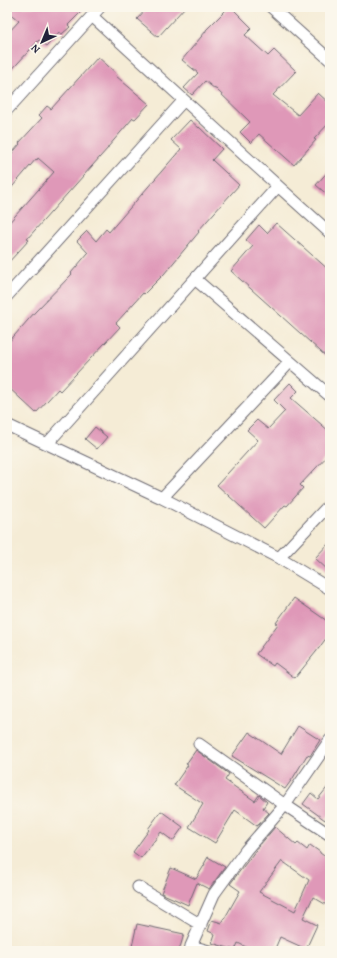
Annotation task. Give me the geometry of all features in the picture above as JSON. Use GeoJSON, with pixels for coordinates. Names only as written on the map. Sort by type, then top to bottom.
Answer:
{"type":"FeatureCollection","features":[{"type":"Feature","properties":{"kind":"street"},"geometry":{"type":"LineString","coordinates":[[7,110],[100,7]]}},
{"type":"Feature","properties":{"kind":"street"},"geometry":{"type":"LineString","coordinates":[[272,7],[330,60]]}},
{"type":"Feature","properties":{"kind":"street"},"geometry":{"type":"LineString","coordinates":[[92,16],[330,233]]}},
{"type":"Feature","properties":{"kind":"street"},"geometry":{"type":"LineString","coordinates":[[7,296],[184,100]]}},
{"type":"Feature","properties":{"kind":"street"},"geometry":{"type":"LineString","coordinates":[[47,444],[278,186]]}},
{"type":"Feature","properties":{"kind":"street"},"geometry":{"type":"LineString","coordinates":[[195,279],[330,396]]}},
{"type":"Feature","properties":{"kind":"street"},"geometry":{"type":"LineString","coordinates":[[162,498],[290,362]]}},
{"type":"Feature","properties":{"kind":"street"},"geometry":{"type":"LineString","coordinates":[[7,425],[162,498],[279,558],[330,589]]}},
{"type":"Feature","properties":{"kind":"street"},"geometry":{"type":"LineString","coordinates":[[279,558],[330,504]]}},
{"type":"Feature","properties":{"kind":"street"},"geometry":{"type":"LineString","coordinates":[[209,951],[191,949],[214,894],[246,850],[285,805],[330,740]]}},
{"type":"Feature","properties":{"kind":"street"},"geometry":{"type":"LineString","coordinates":[[199,744],[330,835]]}},
{"type":"Feature","properties":{"kind":"street"},"geometry":{"type":"LineString","coordinates":[[138,887],[201,925]]}},
{"type":"Feature","properties":{"kind":"building"},"geometry":{"type":"Polygon","coordinates":[[[7,7],[86,7],[68,25],[70,27],[62,34],[59,32],[47,46],[39,40],[7,75],[7,34],[19,21],[7,11],[7,7]]]}},
{"type":"Feature","properties":{"kind":"building"},"geometry":{"type":"Polygon","coordinates":[[[148,7],[185,7],[158,37],[137,19],[148,7]]]}},
{"type":"Feature","properties":{"kind":"building"},"geometry":{"type":"Polygon","coordinates":[[[229,7],[231,7],[252,28],[245,35],[268,56],[274,50],[296,71],[273,95],[298,115],[318,93],[330,104],[330,122],[314,139],[316,140],[294,165],[259,134],[251,143],[240,132],[250,122],[216,89],[205,81],[192,95],[184,88],[198,73],[182,60],[206,30],[229,7]]]}},
{"type":"Feature","properties":{"kind":"building"},"geometry":{"type":"Polygon","coordinates":[[[98,57],[117,74],[116,76],[149,104],[135,119],[133,118],[7,264],[7,225],[54,172],[38,158],[7,193],[7,159],[20,144],[19,143],[42,118],[39,115],[47,106],[51,109],[98,57]]]}},
{"type":"Feature","properties":{"kind":"building"},"geometry":{"type":"Polygon","coordinates":[[[190,120],[222,149],[212,160],[239,185],[198,231],[199,232],[164,274],[144,294],[143,293],[116,323],[120,327],[60,391],[58,389],[36,413],[7,386],[7,344],[35,312],[72,274],[71,273],[88,253],[77,241],[87,231],[96,241],[106,229],[109,232],[181,149],[171,140],[190,120]]]}},
{"type":"Feature","properties":{"kind":"building"},"geometry":{"type":"Polygon","coordinates":[[[330,169],[330,197],[316,185],[330,169]]]}},
{"type":"Feature","properties":{"kind":"building"},"geometry":{"type":"Polygon","coordinates":[[[276,223],[330,271],[330,360],[231,271],[253,246],[246,240],[259,225],[267,233],[276,223]]]}},
{"type":"Feature","properties":{"kind":"building"},"geometry":{"type":"Polygon","coordinates":[[[290,383],[298,391],[291,398],[330,432],[330,453],[300,485],[303,488],[264,528],[217,485],[258,440],[247,430],[257,420],[268,429],[285,411],[274,400],[290,383]]]}},
{"type":"Feature","properties":{"kind":"building"},"geometry":{"type":"Polygon","coordinates":[[[95,427],[107,437],[97,449],[85,439],[95,427]]]}},
{"type":"Feature","properties":{"kind":"building"},"geometry":{"type":"Polygon","coordinates":[[[330,542],[330,572],[315,558],[330,542]]]}},
{"type":"Feature","properties":{"kind":"building"},"geometry":{"type":"Polygon","coordinates":[[[294,598],[330,623],[330,633],[295,678],[275,663],[273,666],[256,654],[278,624],[276,623],[294,598]]]}},
{"type":"Feature","properties":{"kind":"building"},"geometry":{"type":"Polygon","coordinates":[[[298,726],[320,740],[310,756],[307,755],[285,789],[232,756],[249,732],[281,754],[298,726]]]}},
{"type":"Feature","properties":{"kind":"building"},"geometry":{"type":"Polygon","coordinates":[[[196,750],[229,774],[225,780],[255,801],[259,795],[267,802],[263,808],[269,813],[257,826],[235,810],[215,843],[189,827],[203,804],[174,785],[188,765],[186,764],[196,750]]]}},
{"type":"Feature","properties":{"kind":"building"},"geometry":{"type":"Polygon","coordinates":[[[330,784],[330,814],[325,820],[303,804],[311,793],[318,799],[330,784]]]}},
{"type":"Feature","properties":{"kind":"building"},"geometry":{"type":"Polygon","coordinates":[[[161,811],[183,827],[173,841],[161,832],[141,858],[133,852],[161,811]]]}},
{"type":"Feature","properties":{"kind":"building"},"geometry":{"type":"Polygon","coordinates":[[[275,827],[296,845],[298,843],[307,850],[310,845],[330,860],[330,907],[313,897],[303,918],[317,925],[306,949],[280,937],[274,951],[254,951],[238,943],[235,950],[212,943],[215,934],[208,931],[212,920],[222,923],[240,891],[230,884],[275,827]],[[282,861],[259,892],[295,911],[309,880],[282,861]]]}},
{"type":"Feature","properties":{"kind":"building"},"geometry":{"type":"Polygon","coordinates":[[[208,857],[225,867],[209,889],[197,883],[188,905],[161,893],[171,868],[196,879],[208,857]]]}},
{"type":"Feature","properties":{"kind":"building"},"geometry":{"type":"Polygon","coordinates":[[[137,924],[184,934],[179,951],[131,951],[137,924]]]}}]}
